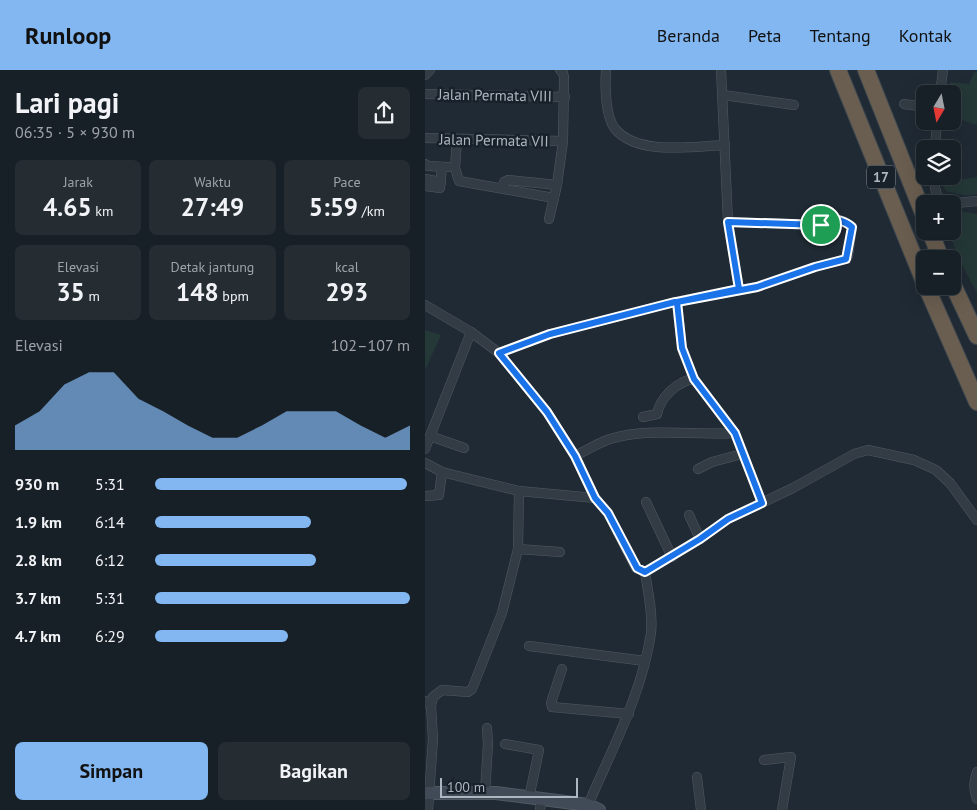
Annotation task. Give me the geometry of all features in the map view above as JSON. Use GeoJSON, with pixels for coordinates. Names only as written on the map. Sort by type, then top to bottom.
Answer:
{"type":"FeatureCollection","features":[{"type":"Feature","properties":{"kind":"highway","name":"17"},"geometry":{"type":"LineString","coordinates":[[838,70],[916,263]]}},
{"type":"Feature","properties":{"kind":"highway","name":"17"},"geometry":{"type":"LineString","coordinates":[[866,70],[916,195]]}},
{"type":"Feature","properties":{"kind":"highway","name":"17"},"geometry":{"type":"LineString","coordinates":[[929,295],[977,402]]}},
{"type":"Feature","properties":{"kind":"highway"},"geometry":{"type":"LineString","coordinates":[[958,295],[977,336]]}},
{"type":"Feature","properties":{"kind":"street"},"geometry":{"type":"LineString","coordinates":[[425,75],[430,70]]}},
{"type":"Feature","properties":{"kind":"street"},"geometry":{"type":"LineString","coordinates":[[549,218],[557,185],[563,141],[565,97],[564,77],[560,70]]}},
{"type":"Feature","properties":{"kind":"street"},"geometry":{"type":"LineString","coordinates":[[606,70],[606,104],[615,129],[623,136],[635,142],[660,148],[725,145]]}},
{"type":"Feature","properties":{"kind":"street"},"geometry":{"type":"LineString","coordinates":[[721,70],[728,222],[739,289]]}},
{"type":"Feature","properties":{"kind":"street"},"geometry":{"type":"LineString","coordinates":[[941,85],[943,70]]}},
{"type":"Feature","properties":{"kind":"street","name":"Jalan Permata VIII"},"geometry":{"type":"LineString","coordinates":[[425,94],[565,97]]}},
{"type":"Feature","properties":{"kind":"street"},"geometry":{"type":"LineString","coordinates":[[723,95],[794,105]]}},
{"type":"Feature","properties":{"kind":"street"},"geometry":{"type":"LineString","coordinates":[[904,104],[916,106]]}},
{"type":"Feature","properties":{"kind":"street","name":"Jalan Permata VII"},"geometry":{"type":"LineString","coordinates":[[425,138],[563,141]]}},
{"type":"Feature","properties":{"kind":"street"},"geometry":{"type":"LineString","coordinates":[[457,139],[455,168],[458,179],[461,182],[554,198]]}},
{"type":"Feature","properties":{"kind":"street"},"geometry":{"type":"LineString","coordinates":[[425,164],[455,168]]}},
{"type":"Feature","properties":{"kind":"street"},"geometry":{"type":"LineString","coordinates":[[441,185],[442,167]]}},
{"type":"Feature","properties":{"kind":"street"},"geometry":{"type":"LineString","coordinates":[[425,179],[441,185]]}},
{"type":"Feature","properties":{"kind":"street"},"geometry":{"type":"LineString","coordinates":[[502,188],[504,182],[508,180],[557,185]]}},
{"type":"Feature","properties":{"kind":"street"},"geometry":{"type":"LineString","coordinates":[[425,186],[441,185]]}},
{"type":"Feature","properties":{"kind":"street"},"geometry":{"type":"LineString","coordinates":[[935,185],[939,201],[957,203],[977,201]]}},
{"type":"Feature","properties":{"kind":"street"},"geometry":{"type":"LineString","coordinates":[[499,353],[550,334],[677,302],[757,287],[815,267],[846,259],[852,227],[844,222],[830,219],[821,225],[728,222]]}},
{"type":"Feature","properties":{"kind":"street"},"geometry":{"type":"LineString","coordinates":[[677,302],[682,348],[694,379],[735,433],[762,503]]}},
{"type":"Feature","properties":{"kind":"street"},"geometry":{"type":"LineString","coordinates":[[425,305],[471,332],[499,353],[547,412],[575,456],[595,498],[608,513],[637,568],[645,572]]}},
{"type":"Feature","properties":{"kind":"street"},"geometry":{"type":"LineString","coordinates":[[425,449],[471,332]]}},
{"type":"Feature","properties":{"kind":"street"},"geometry":{"type":"LineString","coordinates":[[643,418],[657,414],[659,403],[676,385],[694,379]]}},
{"type":"Feature","properties":{"kind":"street"},"geometry":{"type":"LineString","coordinates":[[575,456],[597,444],[626,435],[673,432],[712,435],[735,433]]}},
{"type":"Feature","properties":{"kind":"street"},"geometry":{"type":"LineString","coordinates":[[430,436],[464,448]]}},
{"type":"Feature","properties":{"kind":"street"},"geometry":{"type":"LineString","coordinates":[[645,572],[700,539],[728,519],[793,488],[854,454],[868,450],[914,460],[936,470],[950,483],[977,520]]}},
{"type":"Feature","properties":{"kind":"street"},"geometry":{"type":"LineString","coordinates":[[698,469],[713,462],[743,454]]}},
{"type":"Feature","properties":{"kind":"street"},"geometry":{"type":"LineString","coordinates":[[425,462],[442,472],[519,491],[595,498]]}},
{"type":"Feature","properties":{"kind":"street"},"geometry":{"type":"LineString","coordinates":[[425,496],[439,495],[442,472]]}},
{"type":"Feature","properties":{"kind":"street"},"geometry":{"type":"LineString","coordinates":[[428,810],[427,793],[433,739],[428,704],[442,690],[468,692],[472,689],[502,613],[518,548],[519,491]]}},
{"type":"Feature","properties":{"kind":"street"},"geometry":{"type":"LineString","coordinates":[[646,502],[672,556]]}},
{"type":"Feature","properties":{"kind":"street"},"geometry":{"type":"LineString","coordinates":[[689,515],[700,539]]}},
{"type":"Feature","properties":{"kind":"street"},"geometry":{"type":"LineString","coordinates":[[518,548],[560,552]]}},
{"type":"Feature","properties":{"kind":"street"},"geometry":{"type":"LineString","coordinates":[[427,793],[510,794],[537,802],[593,808],[619,733],[629,714],[645,661],[651,632],[651,613],[645,572]]}},
{"type":"Feature","properties":{"kind":"street"},"geometry":{"type":"LineString","coordinates":[[529,646],[645,661]]}},
{"type":"Feature","properties":{"kind":"street"},"geometry":{"type":"LineString","coordinates":[[562,668],[551,703],[552,707],[629,714]]}},
{"type":"Feature","properties":{"kind":"street"},"geometry":{"type":"LineString","coordinates":[[485,793],[487,728]]}},
{"type":"Feature","properties":{"kind":"street"},"geometry":{"type":"LineString","coordinates":[[505,744],[539,750],[537,802]]}},
{"type":"Feature","properties":{"kind":"street"},"geometry":{"type":"LineString","coordinates":[[764,760],[791,757],[782,810]]}},
{"type":"Feature","properties":{"kind":"street"},"geometry":{"type":"LineString","coordinates":[[977,772],[974,782],[974,792],[977,799]]}},
{"type":"Feature","properties":{"kind":"street"},"geometry":{"type":"LineString","coordinates":[[697,777],[701,810]]}},
{"type":"Feature","properties":{"kind":"green space"},"geometry":{"type":"Polygon","coordinates":[[[977,71],[977,125],[961,120],[961,85],[950,85],[950,82],[969,84],[974,73],[977,71]]]}},
{"type":"Feature","properties":{"kind":"green space"},"geometry":{"type":"Polygon","coordinates":[[[977,177],[977,194],[968,196],[946,191],[943,185],[961,185],[961,180],[977,177]]]}},
{"type":"Feature","properties":{"kind":"green space"},"geometry":{"type":"Polygon","coordinates":[[[961,211],[977,214],[977,293],[961,263],[961,250],[956,250],[952,240],[961,240],[961,211]]]}},
{"type":"Feature","properties":{"kind":"green space"},"geometry":{"type":"Polygon","coordinates":[[[425,330],[441,335],[425,370],[425,330]]]}},
{"type":"Feature","properties":{"kind":"route"},"geometry":{"type":"LineString","coordinates":[[821,225],[775,222],[728,222],[739,289],[677,302],[675,302],[550,334],[499,353],[547,412],[575,456],[595,498],[608,513],[639,570],[645,572],[700,539],[728,519],[762,503],[735,433],[694,379],[682,348],[677,302],[757,287],[815,267],[846,259],[848,256],[851,225],[834,219],[826,220],[821,225]]}}]}
